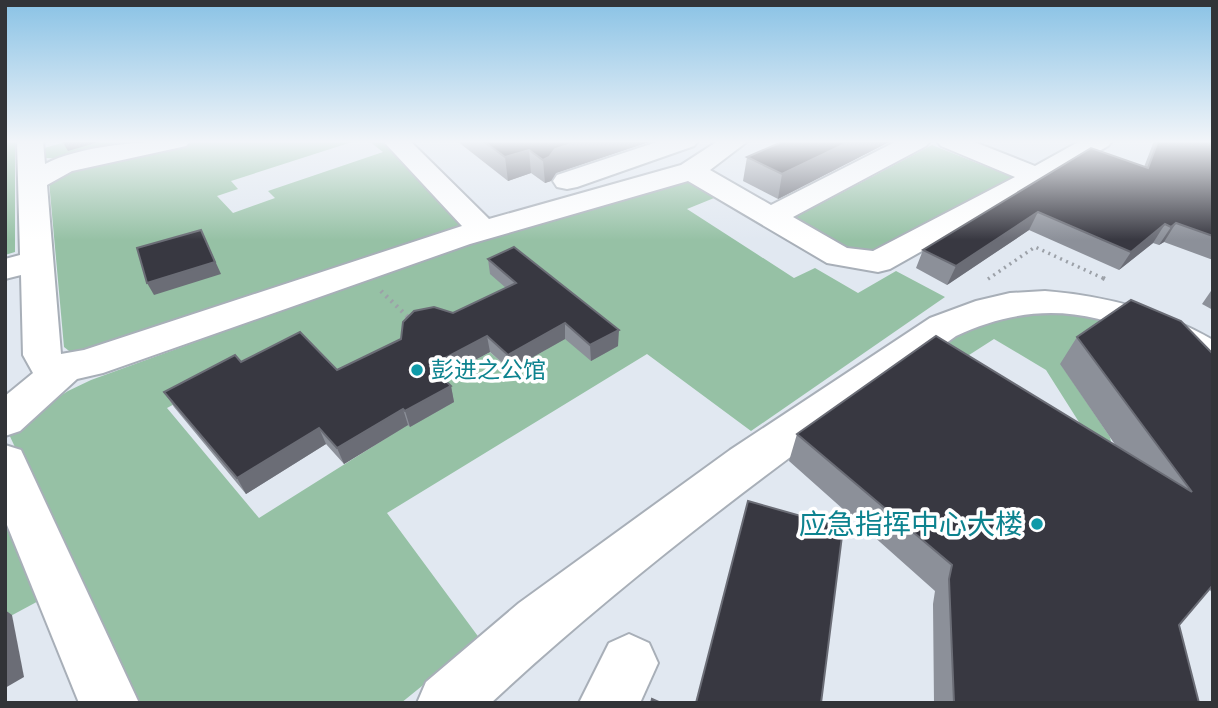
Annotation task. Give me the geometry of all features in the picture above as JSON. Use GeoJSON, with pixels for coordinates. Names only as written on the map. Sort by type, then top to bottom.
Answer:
{"type":"FeatureCollection","features":[{"type":"Feature","properties":{"kind":"street"},"geometry":{"type":"LineString","coordinates":[[39,174],[37,260],[42,355],[49,366],[65,368],[89,363],[361,271],[476,223],[631,174]]}},
{"type":"Feature","properties":{"kind":"street"},"geometry":{"type":"LineString","coordinates":[[428,174],[476,223]]}},
{"type":"Feature","properties":{"kind":"street"},"geometry":{"type":"LineString","coordinates":[[712,174],[770,217],[838,256],[878,262],[1040,174]]}},
{"type":"Feature","properties":{"kind":"street"},"geometry":{"type":"LineString","coordinates":[[770,217],[853,174]]}},
{"type":"Feature","properties":{"kind":"street"},"geometry":{"type":"LineString","coordinates":[[1032,174],[1037,176]]}},
{"type":"Feature","properties":{"kind":"street"},"geometry":{"type":"LineString","coordinates":[[5,269],[37,260]]}},
{"type":"Feature","properties":{"kind":"street"},"geometry":{"type":"LineString","coordinates":[[447,703],[538,622],[746,463],[943,327],[968,313],[1023,303],[1100,308],[1154,325],[1213,357]]}},
{"type":"Feature","properties":{"kind":"street"},"geometry":{"type":"LineString","coordinates":[[5,420],[65,368]]}},
{"type":"Feature","properties":{"kind":"street"},"geometry":{"type":"LineString","coordinates":[[5,463],[109,703]]}},
{"type":"Feature","properties":{"kind":"path"},"geometry":{"type":"LineString","coordinates":[[361,271],[418,327]]}},
{"type":"Feature","properties":{"kind":"green space"},"geometry":{"type":"Polygon","coordinates":[[[5,174],[15,174],[15,252],[5,255],[5,174]]]}},
{"type":"Feature","properties":{"kind":"green space"},"geometry":{"type":"Polygon","coordinates":[[[63,174],[253,174],[231,181],[238,189],[217,196],[233,213],[275,198],[268,191],[318,174],[413,174],[462,226],[73,354],[64,347],[49,181],[63,174]]]}},
{"type":"Feature","properties":{"kind":"green space"},"geometry":{"type":"Polygon","coordinates":[[[877,174],[1005,174],[1015,178],[876,253],[844,250],[792,219],[877,174]]]}},
{"type":"Feature","properties":{"kind":"green space"},"geometry":{"type":"Polygon","coordinates":[[[677,182],[691,182],[719,196],[687,209],[794,278],[815,268],[858,293],[896,271],[945,297],[751,431],[647,354],[387,513],[480,639],[401,703],[134,703],[7,430],[68,391],[91,380],[482,238],[677,182]],[[510,318],[434,382],[490,352],[510,370],[547,349],[510,318]],[[253,362],[167,408],[259,518],[391,435],[253,362]]]}},
{"type":"Feature","properties":{"kind":"green space"},"geometry":{"type":"Polygon","coordinates":[[[1036,311],[1108,317],[1062,366],[1110,437],[1111,441],[1107,445],[1084,430],[1046,370],[994,339],[941,373],[917,358],[967,324],[1036,311]]]}},
{"type":"Feature","properties":{"kind":"green space"},"geometry":{"type":"Polygon","coordinates":[[[5,509],[44,598],[5,619],[5,509]]]}},
{"type":"Feature","properties":{"kind":"building"},"geometry":{"type":"Polygon","coordinates":[[[1048,174],[1213,174],[1213,236],[1176,223],[1171,227],[1165,224],[1131,252],[1038,212],[956,266],[923,250],[1048,174]]]}},
{"type":"Feature","properties":{"kind":"building"},"geometry":{"type":"Polygon","coordinates":[[[201,230],[215,262],[147,283],[137,248],[201,230]]]}},
{"type":"Feature","properties":{"kind":"building"},"geometry":{"type":"Polygon","coordinates":[[[514,247],[619,330],[590,345],[565,323],[508,355],[487,336],[430,366],[451,386],[405,411],[403,409],[337,448],[319,428],[237,478],[164,392],[235,355],[241,362],[300,332],[337,370],[401,339],[403,322],[414,311],[434,307],[453,313],[516,283],[488,259],[514,247]]]}},
{"type":"Feature","properties":{"kind":"building","name":"应急指挥中心大楼"},"geometry":{"type":"Polygon","coordinates":[[[1131,300],[1181,321],[1213,354],[1213,585],[1179,625],[1199,703],[954,703],[949,579],[952,565],[797,434],[936,336],[1192,492],[1077,337],[1131,300]]]}},
{"type":"Feature","properties":{"kind":"building"},"geometry":{"type":"Polygon","coordinates":[[[748,501],[843,528],[821,703],[696,703],[748,501]]]}},
{"type":"Feature","properties":{"kind":"place","name":"彭进之公馆"},"geometry":{"type":"Point","coordinates":[417,370]}},
{"type":"Feature","properties":{"kind":"place","name":"应急指挥中心大楼"},"geometry":{"type":"Point","coordinates":[1037,524]}}]}
